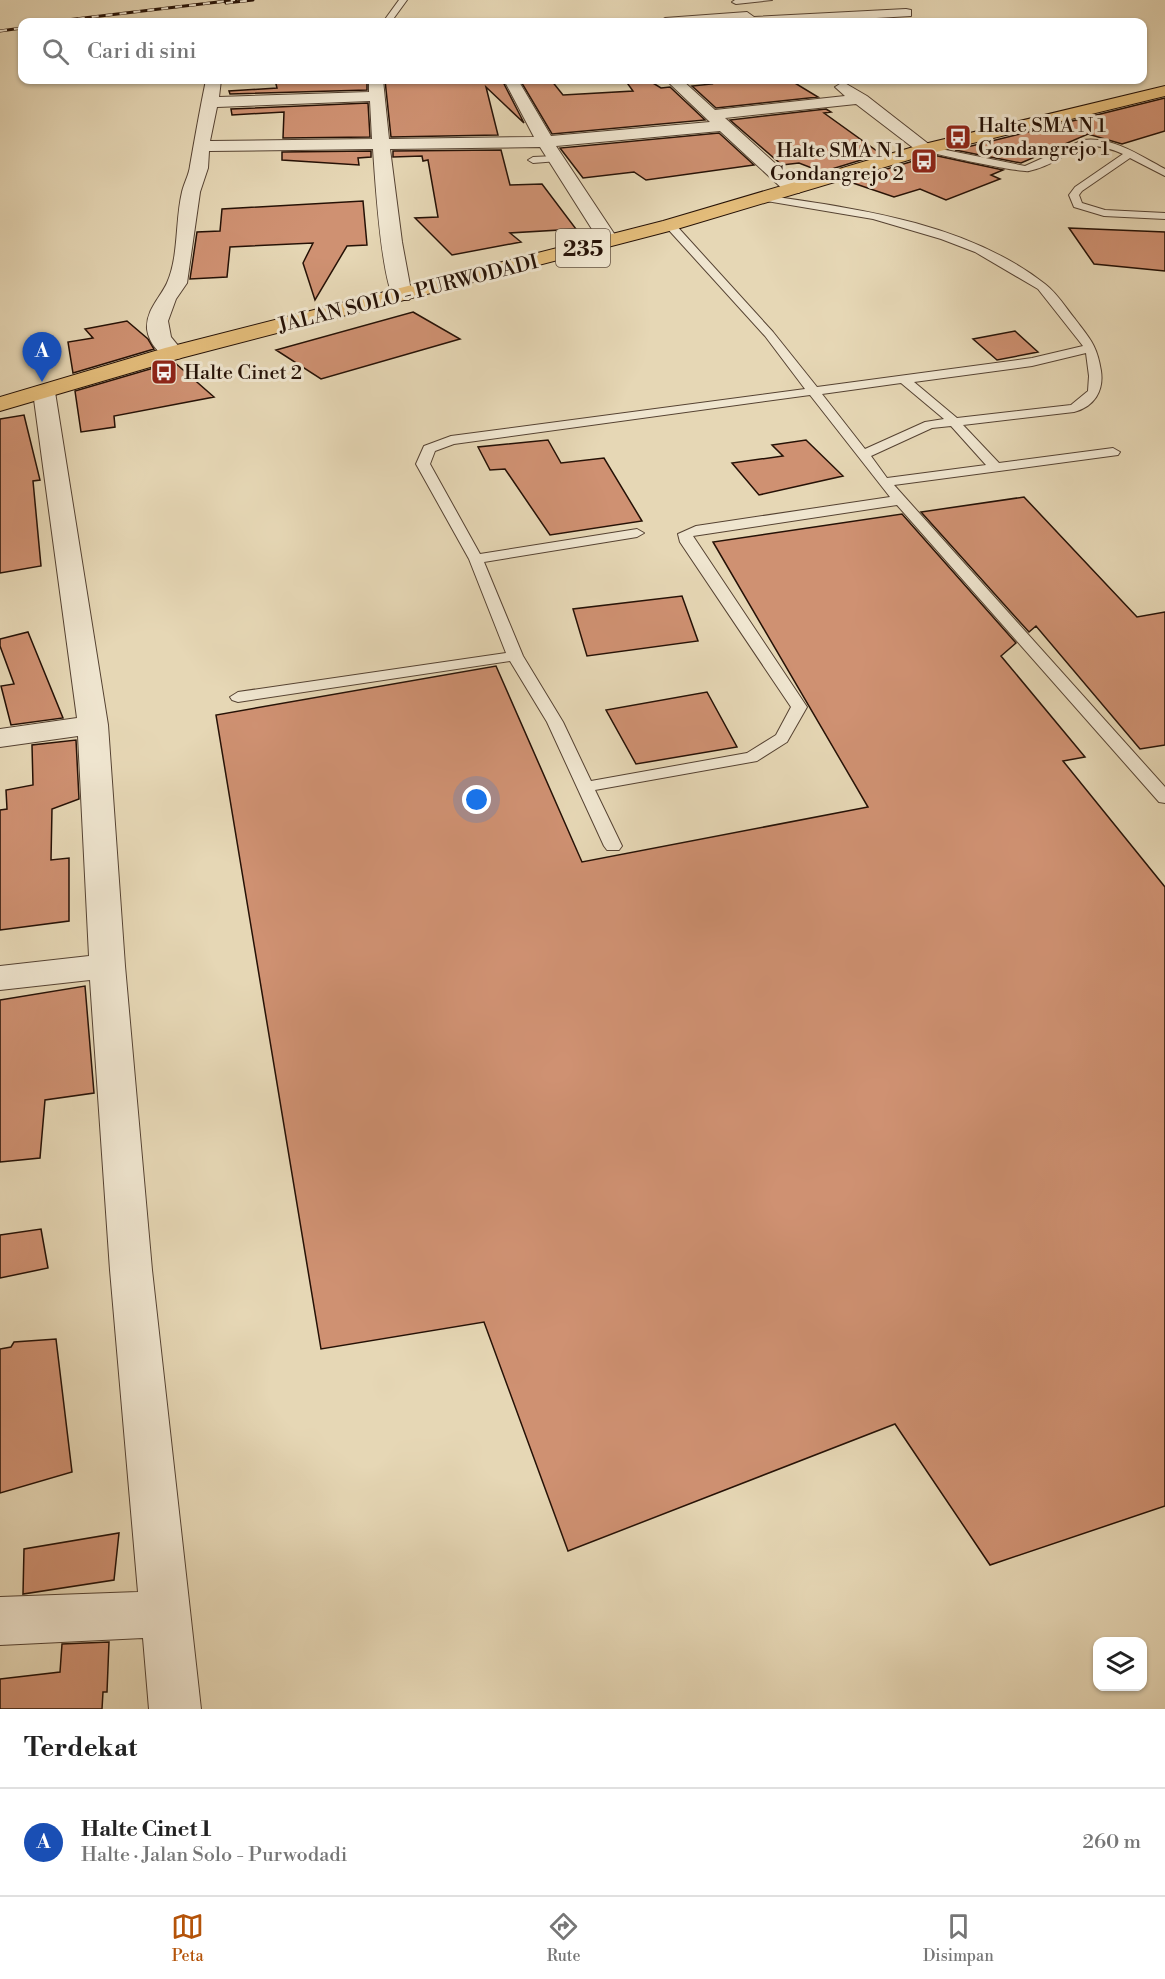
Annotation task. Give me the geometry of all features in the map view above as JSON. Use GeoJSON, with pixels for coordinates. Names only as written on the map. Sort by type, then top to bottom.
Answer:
{"type":"FeatureCollection","features":[{"type":"Feature","properties":{"kind":"main road","name":"JALAN SOLO - PURWODADI"},"geometry":{"type":"LineString","coordinates":[[0,404],[173,353],[402,296],[670,225],[926,149],[1165,91]]}},
{"type":"Feature","properties":{"kind":"street"},"geometry":{"type":"LineString","coordinates":[[736,1],[750,18]]}},
{"type":"Feature","properties":{"kind":"street"},"geometry":{"type":"LineString","coordinates":[[796,18],[906,13]]}},
{"type":"Feature","properties":{"kind":"street"},"geometry":{"type":"LineString","coordinates":[[173,353],[161,339],[158,321],[166,299],[177,283],[181,266],[191,192],[200,168],[201,146],[213,84]]}},
{"type":"Feature","properties":{"kind":"street"},"geometry":{"type":"LineString","coordinates":[[328,84],[377,86]]}},
{"type":"Feature","properties":{"kind":"street"},"geometry":{"type":"LineString","coordinates":[[513,84],[555,159],[609,241]]}},
{"type":"Feature","properties":{"kind":"street"},"geometry":{"type":"LineString","coordinates":[[678,84],[793,189]]}},
{"type":"Feature","properties":{"kind":"street"},"geometry":{"type":"LineString","coordinates":[[838,84],[926,149]]}},
{"type":"Feature","properties":{"kind":"street"},"geometry":{"type":"LineString","coordinates":[[210,102],[377,86]]}},
{"type":"Feature","properties":{"kind":"street"},"geometry":{"type":"LineString","coordinates":[[377,86],[379,145],[390,244],[402,296]]}},
{"type":"Feature","properties":{"kind":"street"},"geometry":{"type":"LineString","coordinates":[[201,146],[546,142],[861,99]]}},
{"type":"Feature","properties":{"kind":"street"},"geometry":{"type":"LineString","coordinates":[[44,392],[93,725],[107,966],[130,1270],[175,1709]]}},
{"type":"Feature","properties":{"kind":"street"},"geometry":{"type":"LineString","coordinates":[[0,738],[93,725]]}},
{"type":"Feature","properties":{"kind":"street"},"geometry":{"type":"LineString","coordinates":[[0,978],[107,966]]}},
{"type":"Feature","properties":{"kind":"street"},"geometry":{"type":"LineString","coordinates":[[0,1621],[164,1614]]}},
{"type":"Feature","properties":{"kind":"lane"},"geometry":{"type":"LineString","coordinates":[[390,18],[403,0]]}},
{"type":"Feature","properties":{"kind":"lane"},"geometry":{"type":"LineString","coordinates":[[736,1],[768,0]]}},
{"type":"Feature","properties":{"kind":"lane"},"geometry":{"type":"LineString","coordinates":[[926,149],[1026,169],[1086,142],[1102,144],[1129,154],[1165,173]]}},
{"type":"Feature","properties":{"kind":"lane"},"geometry":{"type":"LineString","coordinates":[[1129,154],[1078,189],[1074,195],[1075,200],[1078,205],[1089,210],[1104,213],[1165,216]]}},
{"type":"Feature","properties":{"kind":"lane"},"geometry":{"type":"LineString","coordinates":[[533,160],[555,159]]}},
{"type":"Feature","properties":{"kind":"lane"},"geometry":{"type":"LineString","coordinates":[[764,198],[819,206],[932,231],[961,240],[1044,288],[1091,348],[1096,381],[1093,396],[1088,403],[1074,408],[929,425],[865,454]]}},
{"type":"Feature","properties":{"kind":"lane"},"geometry":{"type":"LineString","coordinates":[[670,225],[769,334],[865,454],[884,482],[1165,798]]}},
{"type":"Feature","properties":{"kind":"lane"},"geometry":{"type":"LineString","coordinates":[[613,846],[555,722],[514,656],[476,559],[423,464],[429,449],[451,440],[1032,362],[1091,348]]}},
{"type":"Feature","properties":{"kind":"lane"},"geometry":{"type":"LineString","coordinates":[[902,378],[953,421],[996,468]]}},
{"type":"Feature","properties":{"kind":"lane"},"geometry":{"type":"LineString","coordinates":[[884,482],[1113,452]]}},
{"type":"Feature","properties":{"kind":"lane"},"geometry":{"type":"LineString","coordinates":[[584,787],[751,757],[775,746],[788,732],[799,707],[687,542],[685,534],[696,530],[900,500]]}},
{"type":"Feature","properties":{"kind":"lane"},"geometry":{"type":"LineString","coordinates":[[476,559],[637,533]]}},
{"type":"Feature","properties":{"kind":"lane"},"geometry":{"type":"LineString","coordinates":[[238,698],[514,656]]}},
{"type":"Feature","properties":{"kind":"building"},"geometry":{"type":"Polygon","coordinates":[[[276,84],[367,84],[367,90],[230,94],[229,91],[277,88],[276,84]]]}},
{"type":"Feature","properties":{"kind":"building"},"geometry":{"type":"Polygon","coordinates":[[[385,84],[504,84],[524,123],[486,87],[498,135],[391,137],[385,84]]]}},
{"type":"Feature","properties":{"kind":"building"},"geometry":{"type":"Polygon","coordinates":[[[522,84],[554,84],[563,95],[633,91],[628,84],[654,84],[661,88],[670,87],[705,120],[552,134],[522,84]]]}},
{"type":"Feature","properties":{"kind":"building"},"geometry":{"type":"Polygon","coordinates":[[[797,84],[818,97],[716,108],[692,86],[797,84]]]}},
{"type":"Feature","properties":{"kind":"building"},"geometry":{"type":"Polygon","coordinates":[[[1165,98],[1165,131],[1122,144],[1088,134],[1021,163],[955,150],[1165,98]]]}},
{"type":"Feature","properties":{"kind":"building"},"geometry":{"type":"Polygon","coordinates":[[[368,103],[370,137],[283,138],[284,112],[232,115],[231,109],[368,103]]]}},
{"type":"Feature","properties":{"kind":"building"},"geometry":{"type":"Polygon","coordinates":[[[826,109],[831,112],[824,113],[881,154],[822,172],[799,163],[782,165],[730,120],[826,109]]]}},
{"type":"Feature","properties":{"kind":"building"},"geometry":{"type":"Polygon","coordinates":[[[719,133],[754,165],[646,180],[634,172],[583,178],[560,148],[719,133]]]}},
{"type":"Feature","properties":{"kind":"building"},"geometry":{"type":"Polygon","coordinates":[[[501,150],[510,185],[542,184],[576,229],[510,233],[521,242],[452,255],[415,218],[438,217],[428,160],[423,161],[422,156],[393,157],[393,151],[501,150]]]}},
{"type":"Feature","properties":{"kind":"building"},"geometry":{"type":"Polygon","coordinates":[[[371,151],[371,157],[358,158],[359,165],[282,160],[282,152],[371,151]]]}},
{"type":"Feature","properties":{"kind":"building"},"geometry":{"type":"Polygon","coordinates":[[[933,155],[1003,170],[991,175],[1000,179],[946,200],[920,189],[894,197],[847,181],[933,155]]]}},
{"type":"Feature","properties":{"kind":"building"},"geometry":{"type":"Polygon","coordinates":[[[363,201],[367,245],[347,246],[315,300],[303,263],[313,243],[230,247],[227,277],[190,279],[197,232],[220,231],[222,209],[363,201]]]}},
{"type":"Feature","properties":{"kind":"building"},"geometry":{"type":"Polygon","coordinates":[[[1069,228],[1165,232],[1165,271],[1094,264],[1069,228]]]}},
{"type":"Feature","properties":{"kind":"building"},"geometry":{"type":"Polygon","coordinates":[[[413,312],[460,339],[321,379],[276,350],[413,312]]]}},
{"type":"Feature","properties":{"kind":"building"},"geometry":{"type":"Polygon","coordinates":[[[127,321],[148,339],[154,349],[73,373],[68,342],[93,338],[85,329],[127,321]]]}},
{"type":"Feature","properties":{"kind":"building"},"geometry":{"type":"Polygon","coordinates":[[[1015,331],[1038,352],[997,360],[973,339],[1015,331]]]}},
{"type":"Feature","properties":{"kind":"building"},"geometry":{"type":"Polygon","coordinates":[[[174,362],[214,397],[114,416],[115,427],[81,432],[75,391],[174,362]]]}},
{"type":"Feature","properties":{"kind":"building"},"geometry":{"type":"Polygon","coordinates":[[[24,415],[40,480],[33,481],[41,566],[0,573],[0,419],[24,415]]]}},
{"type":"Feature","properties":{"kind":"building"},"geometry":{"type":"Polygon","coordinates":[[[548,440],[561,463],[604,458],[642,521],[550,535],[505,469],[490,470],[478,447],[548,440]]]}},
{"type":"Feature","properties":{"kind":"building"},"geometry":{"type":"Polygon","coordinates":[[[806,440],[843,476],[759,495],[732,463],[783,456],[772,445],[806,440]]]}},
{"type":"Feature","properties":{"kind":"building"},"geometry":{"type":"Polygon","coordinates":[[[1024,497],[1137,617],[1165,612],[1165,745],[1140,749],[1036,626],[1029,632],[921,512],[1024,497]]]}},
{"type":"Feature","properties":{"kind":"building"},"geometry":{"type":"Polygon","coordinates":[[[902,514],[1016,643],[1001,656],[1085,757],[1063,761],[1165,887],[1165,1506],[990,1565],[895,1424],[568,1551],[484,1322],[321,1349],[216,715],[496,666],[582,862],[868,807],[713,542],[902,514]]]}},
{"type":"Feature","properties":{"kind":"building"},"geometry":{"type":"Polygon","coordinates":[[[682,596],[698,641],[587,656],[573,609],[682,596]]]}},
{"type":"Feature","properties":{"kind":"building"},"geometry":{"type":"Polygon","coordinates":[[[28,632],[63,718],[11,725],[1,686],[14,684],[0,646],[0,639],[28,632]]]}},
{"type":"Feature","properties":{"kind":"building"},"geometry":{"type":"Polygon","coordinates":[[[707,692],[737,747],[636,764],[606,710],[707,692]]]}},
{"type":"Feature","properties":{"kind":"building"},"geometry":{"type":"Polygon","coordinates":[[[76,740],[79,799],[52,809],[51,860],[69,858],[69,921],[0,930],[0,810],[7,809],[6,790],[33,785],[32,745],[76,740]]]}},
{"type":"Feature","properties":{"kind":"building"},"geometry":{"type":"Polygon","coordinates":[[[85,986],[94,1093],[45,1100],[40,1158],[0,1162],[0,1000],[85,986]]]}},
{"type":"Feature","properties":{"kind":"building"},"geometry":{"type":"Polygon","coordinates":[[[41,1229],[48,1268],[0,1278],[0,1235],[41,1229]]]}},
{"type":"Feature","properties":{"kind":"building"},"geometry":{"type":"Polygon","coordinates":[[[56,1339],[72,1472],[0,1493],[0,1349],[11,1347],[14,1342],[56,1339]]]}},
{"type":"Feature","properties":{"kind":"building"},"geometry":{"type":"Polygon","coordinates":[[[119,1533],[114,1580],[23,1594],[24,1549],[119,1533]]]}},
{"type":"Feature","properties":{"kind":"building"},"geometry":{"type":"Polygon","coordinates":[[[109,1642],[107,1692],[103,1692],[102,1709],[0,1709],[0,1679],[60,1672],[62,1644],[109,1642]]]}},
{"type":"Feature","properties":{"kind":"railway"},"geometry":{"type":"LineString","coordinates":[[84,18],[235,0]]}},
{"type":"Feature","properties":{"kind":"railway"},"geometry":{"type":"LineString","coordinates":[[226,3],[253,0]]}},
{"type":"Feature","properties":{"kind":"railway"},"geometry":{"type":"LineString","coordinates":[[0,31],[18,29]]}},
{"type":"Feature","properties":{"kind":"place","name":"Halte SMA N 1 Gondangrejo 1"},"geometry":{"type":"Point","coordinates":[958,137]}},
{"type":"Feature","properties":{"kind":"place","name":"Halte SMA N 1 Gondangrejo 2"},"geometry":{"type":"Point","coordinates":[924,161]}},
{"type":"Feature","properties":{"kind":"place","name":"Halte Cinet 2"},"geometry":{"type":"Point","coordinates":[164,372]}},
{"type":"Feature","properties":{"kind":"place","name":"Halte Cinet 1"},"geometry":{"type":"Point","coordinates":[42,382]}}]}
